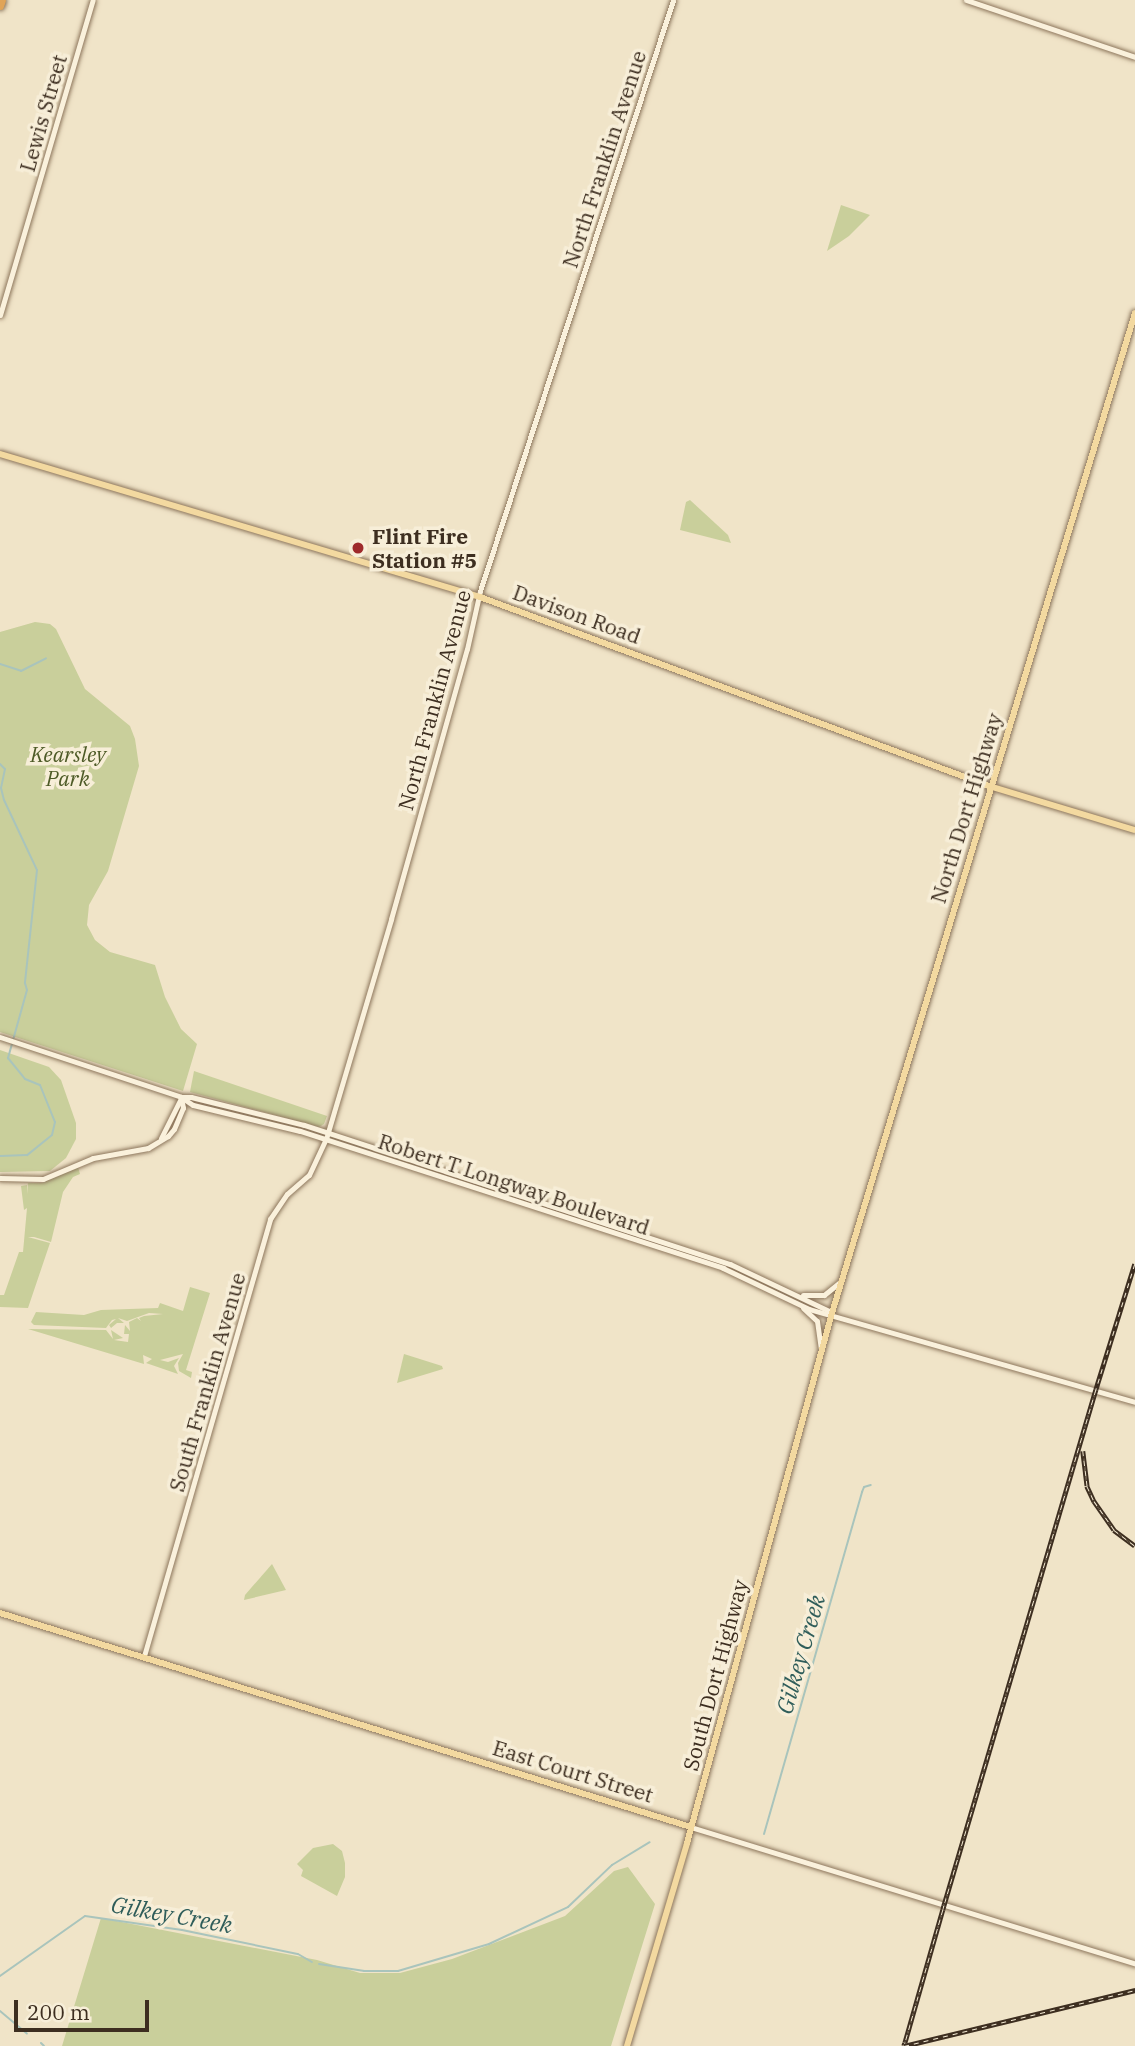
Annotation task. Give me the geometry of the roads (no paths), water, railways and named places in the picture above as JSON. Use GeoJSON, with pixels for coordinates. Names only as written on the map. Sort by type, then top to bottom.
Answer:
{"type":"FeatureCollection","features":[{"type":"Feature","properties":{"kind":"highway"},"geometry":{"type":"LineString","coordinates":[[0,6],[2,0]]}},
{"type":"Feature","properties":{"kind":"main road","name":"North Dort Highway"},"geometry":{"type":"LineString","coordinates":[[832,1313],[989,786],[1135,313]]}},
{"type":"Feature","properties":{"kind":"main road","name":"Davison Road"},"geometry":{"type":"LineString","coordinates":[[0,454],[480,597],[989,786],[1135,830]]}},
{"type":"Feature","properties":{"kind":"main road","name":"South Dort Highway"},"geometry":{"type":"LineString","coordinates":[[628,2046],[832,1313]]}},
{"type":"Feature","properties":{"kind":"main road","name":"East Court Street"},"geometry":{"type":"LineString","coordinates":[[0,1613],[691,1826]]}},
{"type":"Feature","properties":{"kind":"street","name":"Lewis Street"},"geometry":{"type":"LineString","coordinates":[[0,315],[93,0]]}},
{"type":"Feature","properties":{"kind":"street","name":"North Franklin Avenue"},"geometry":{"type":"LineString","coordinates":[[327,1136],[391,919],[480,597],[673,0]]}},
{"type":"Feature","properties":{"kind":"street"},"geometry":{"type":"LineString","coordinates":[[966,0],[1135,57]]}},
{"type":"Feature","properties":{"kind":"street","name":"Robert T Longway Boulevard"},"geometry":{"type":"LineString","coordinates":[[0,1037],[181,1097],[191,1097],[327,1136],[717,1260],[754,1273],[832,1313]]}},
{"type":"Feature","properties":{"kind":"street"},"geometry":{"type":"LineString","coordinates":[[0,1178],[43,1179],[93,1158],[143,1149],[168,1136],[183,1108],[181,1097]]}},
{"type":"Feature","properties":{"kind":"street","name":"Robert T Longway Boulevard"},"geometry":{"type":"LineString","coordinates":[[327,1136],[720,1267],[798,1304],[1135,1402]]}},
{"type":"Feature","properties":{"kind":"street","name":"South Franklin Avenue"},"geometry":{"type":"LineString","coordinates":[[144,1656],[270,1219],[287,1194],[309,1175],[327,1136]]}},
{"type":"Feature","properties":{"kind":"street"},"geometry":{"type":"LineString","coordinates":[[717,1260],[720,1267]]}},
{"type":"Feature","properties":{"kind":"street"},"geometry":{"type":"LineString","coordinates":[[786,1290],[819,1297],[831,1291],[843,1276]]}},
{"type":"Feature","properties":{"kind":"street"},"geometry":{"type":"LineString","coordinates":[[798,1304],[817,1321],[821,1351]]}},
{"type":"Feature","properties":{"kind":"street","name":"East Court Street"},"geometry":{"type":"LineString","coordinates":[[691,1826],[1135,1964]]}},
{"type":"Feature","properties":{"kind":"waterway"},"geometry":{"type":"LineString","coordinates":[[0,664],[21,671],[46,658]]}},
{"type":"Feature","properties":{"kind":"waterway","name":"Gilkey Creek"},"geometry":{"type":"LineString","coordinates":[[0,764],[5,769],[1,788],[4,800],[37,870],[25,983],[27,990],[8,1058],[25,1079],[40,1085],[55,1122],[52,1135],[27,1155],[0,1156]]}},
{"type":"Feature","properties":{"kind":"waterway","name":"Gilkey Creek"},"geometry":{"type":"LineString","coordinates":[[764,1834],[862,1492],[864,1487],[871,1485]]}},
{"type":"Feature","properties":{"kind":"waterway","name":"Gilkey Creek"},"geometry":{"type":"LineString","coordinates":[[319,1964],[364,1971],[398,1971],[489,1944],[568,1907],[612,1865],[650,1842]]}},
{"type":"Feature","properties":{"kind":"waterway","name":"Gilkey Creek"},"geometry":{"type":"LineString","coordinates":[[0,1976],[85,1916],[182,1930],[298,1954],[312,1962]]}},
{"type":"Feature","properties":{"kind":"waterway"},"geometry":{"type":"LineString","coordinates":[[0,2011],[27,2034]]}},
{"type":"Feature","properties":{"kind":"waterway"},"geometry":{"type":"LineString","coordinates":[[41,2043],[44,2046]]}},
{"type":"Feature","properties":{"kind":"railway"},"geometry":{"type":"LineString","coordinates":[[1135,1264],[904,2046],[1135,1990]]}},
{"type":"Feature","properties":{"kind":"railway"},"geometry":{"type":"LineString","coordinates":[[1083,1451],[1087,1486],[1094,1501],[1114,1530],[1135,1546]]}},
{"type":"Feature","properties":{"kind":"place","name":"Flint Fire Station #5"},"geometry":{"type":"Point","coordinates":[358,548]}},
{"type":"Feature","properties":{"kind":"park label","name":"Kearsley Park"},"geometry":{"type":"Point","coordinates":[68,766]}}]}
